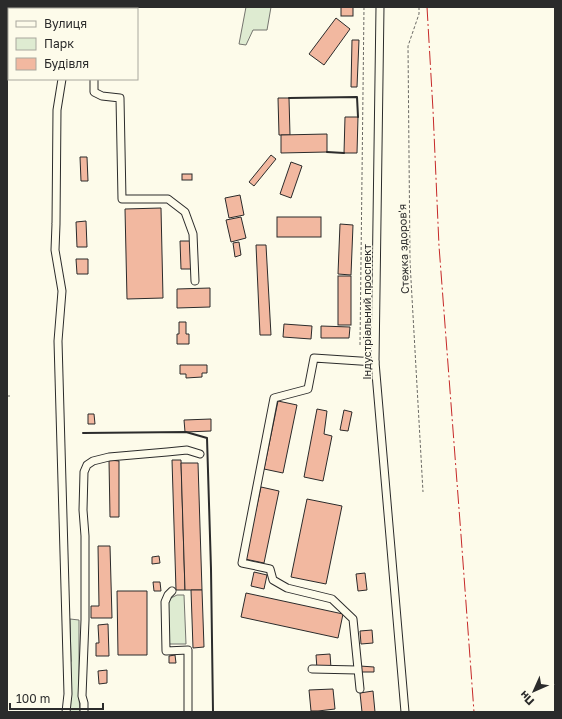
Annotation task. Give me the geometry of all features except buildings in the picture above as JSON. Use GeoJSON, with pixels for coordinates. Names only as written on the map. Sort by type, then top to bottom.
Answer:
{"type":"FeatureCollection","features":[{"type":"Feature","properties":{"kind":"street","name":"Індустріальний проспект"},"geometry":{"type":"LineString","coordinates":[[380,7],[375,362],[405,712]]}},
{"type":"Feature","properties":{"kind":"street"},"geometry":{"type":"LineString","coordinates":[[62,80],[57,110],[55,250],[62,291],[58,341],[68,694],[66,712]]}},
{"type":"Feature","properties":{"kind":"street"},"geometry":{"type":"LineString","coordinates":[[94,80],[94,92],[102,96],[120,98],[122,199],[168,199],[185,212],[193,234],[195,281]]}},
{"type":"Feature","properties":{"kind":"street"},"geometry":{"type":"LineString","coordinates":[[360,689],[352,618],[332,598],[287,588],[273,580],[270,569],[242,563],[274,398],[308,389],[314,358],[375,362]]}},
{"type":"Feature","properties":{"kind":"street"},"geometry":{"type":"LineString","coordinates":[[84,712],[82,696],[85,620],[85,536],[82,510],[84,472],[87,465],[93,461],[109,458],[187,450],[200,454]]}},
{"type":"Feature","properties":{"kind":"street"},"geometry":{"type":"LineString","coordinates":[[172,590],[165,602],[166,651],[188,650],[188,712]]}},
{"type":"Feature","properties":{"kind":"street"},"geometry":{"type":"LineString","coordinates":[[312,669],[357,670]]}},
{"type":"Feature","properties":{"kind":"path"},"geometry":{"type":"LineString","coordinates":[[360,345],[364,7]]}},
{"type":"Feature","properties":{"kind":"path","name":"Стежка здоров'я"},"geometry":{"type":"LineString","coordinates":[[419,7],[419,14],[408,46],[408,54],[410,262],[423,492]]}},
{"type":"Feature","properties":{"kind":"green space"},"geometry":{"type":"Polygon","coordinates":[[[246,7],[271,7],[267,30],[253,30],[246,45],[239,44],[246,7]]]}},
{"type":"Feature","properties":{"kind":"green space"},"geometry":{"type":"Polygon","coordinates":[[[177,595],[184,595],[186,644],[169,644],[168,604],[171,598],[177,595]]]}},
{"type":"Feature","properties":{"kind":"green space"},"geometry":{"type":"Polygon","coordinates":[[[70,619],[79,620],[80,712],[68,712],[67,674],[71,661],[70,619]]]}},
{"type":"Feature","properties":{"kind":"wall"},"geometry":{"type":"LineString","coordinates":[[289,98],[357,97],[358,117]]}},
{"type":"Feature","properties":{"kind":"wall"},"geometry":{"type":"LineString","coordinates":[[327,152],[344,153]]}},
{"type":"Feature","properties":{"kind":"wall"},"geometry":{"type":"LineString","coordinates":[[83,433],[186,432],[207,438],[213,712]]}},
{"type":"Feature","properties":{"kind":"power"},"geometry":{"type":"LineString","coordinates":[[427,7],[439,246],[474,712]]}}]}
